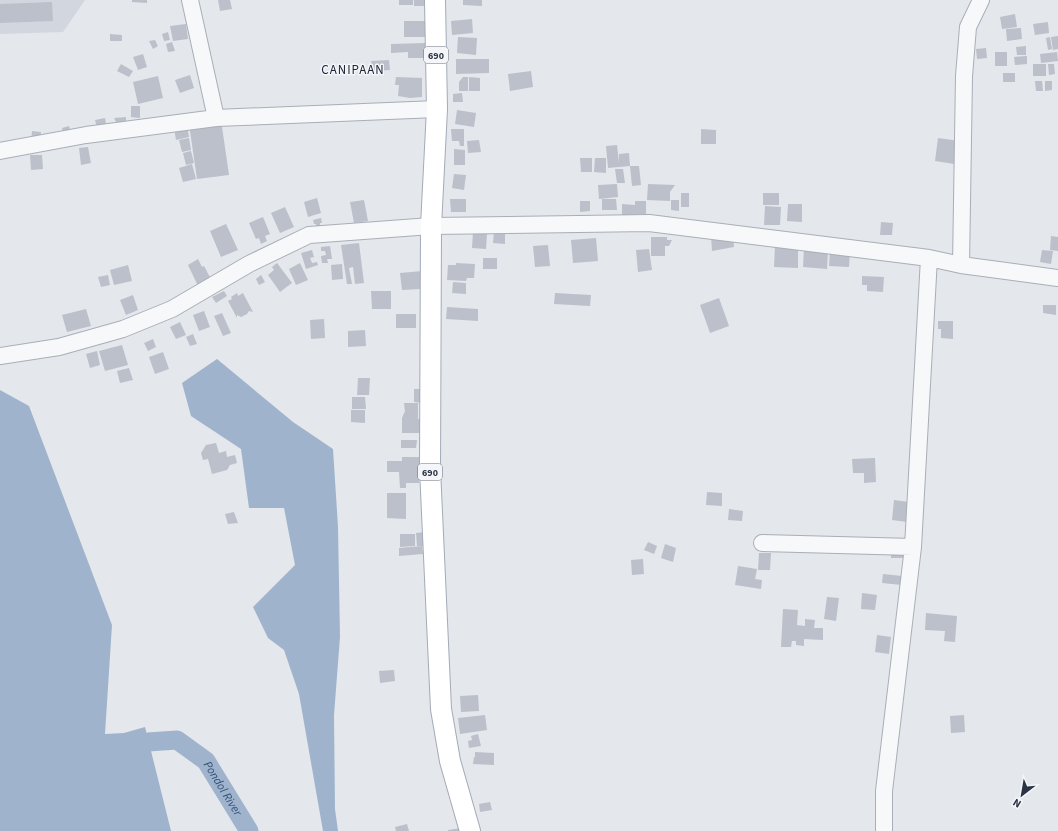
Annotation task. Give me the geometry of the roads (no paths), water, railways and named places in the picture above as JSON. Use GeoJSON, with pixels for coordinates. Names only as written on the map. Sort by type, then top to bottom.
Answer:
{"type":"FeatureCollection","features":[{"type":"Feature","properties":{"kind":"main road","name":"690"},"geometry":{"type":"LineString","coordinates":[[435,0],[438,110],[431,226],[430,469],[441,708],[450,761],[470,831]]}},
{"type":"Feature","properties":{"kind":"street"},"geometry":{"type":"LineString","coordinates":[[190,0],[216,118]]}},
{"type":"Feature","properties":{"kind":"street"},"geometry":{"type":"LineString","coordinates":[[961,265],[965,69],[968,27],[981,0]]}},
{"type":"Feature","properties":{"kind":"street"},"geometry":{"type":"LineString","coordinates":[[0,151],[86,134],[216,118],[438,110]]}},
{"type":"Feature","properties":{"kind":"street"},"geometry":{"type":"LineString","coordinates":[[0,356],[59,347],[123,329],[172,309],[248,264],[310,235],[431,226],[649,223],[929,258],[961,265],[1058,278]]}},
{"type":"Feature","properties":{"kind":"street"},"geometry":{"type":"LineString","coordinates":[[884,831],[884,791],[912,548],[929,258]]}},
{"type":"Feature","properties":{"kind":"street"},"geometry":{"type":"LineString","coordinates":[[762,543],[912,548]]}},
{"type":"Feature","properties":{"kind":"water"},"geometry":{"type":"Polygon","coordinates":[[[217,359],[293,422],[333,449],[338,527],[340,637],[334,715],[335,809],[338,831],[323,831],[299,694],[284,650],[268,638],[253,607],[295,565],[284,508],[249,508],[241,449],[191,416],[182,383],[217,359]]]}},
{"type":"Feature","properties":{"kind":"water"},"geometry":{"type":"Polygon","coordinates":[[[0,390],[29,406],[112,625],[105,734],[124,733],[145,727],[171,831],[0,831],[0,390]]]}},
{"type":"Feature","properties":{"kind":"waterway","name":"Pondol River"},"geometry":{"type":"LineString","coordinates":[[148,742],[177,740],[206,761],[249,831]]}},
{"type":"Feature","properties":{"kind":"district","name":"CANIPAAN"},"geometry":{"type":"Point","coordinates":[353,69]}}]}
